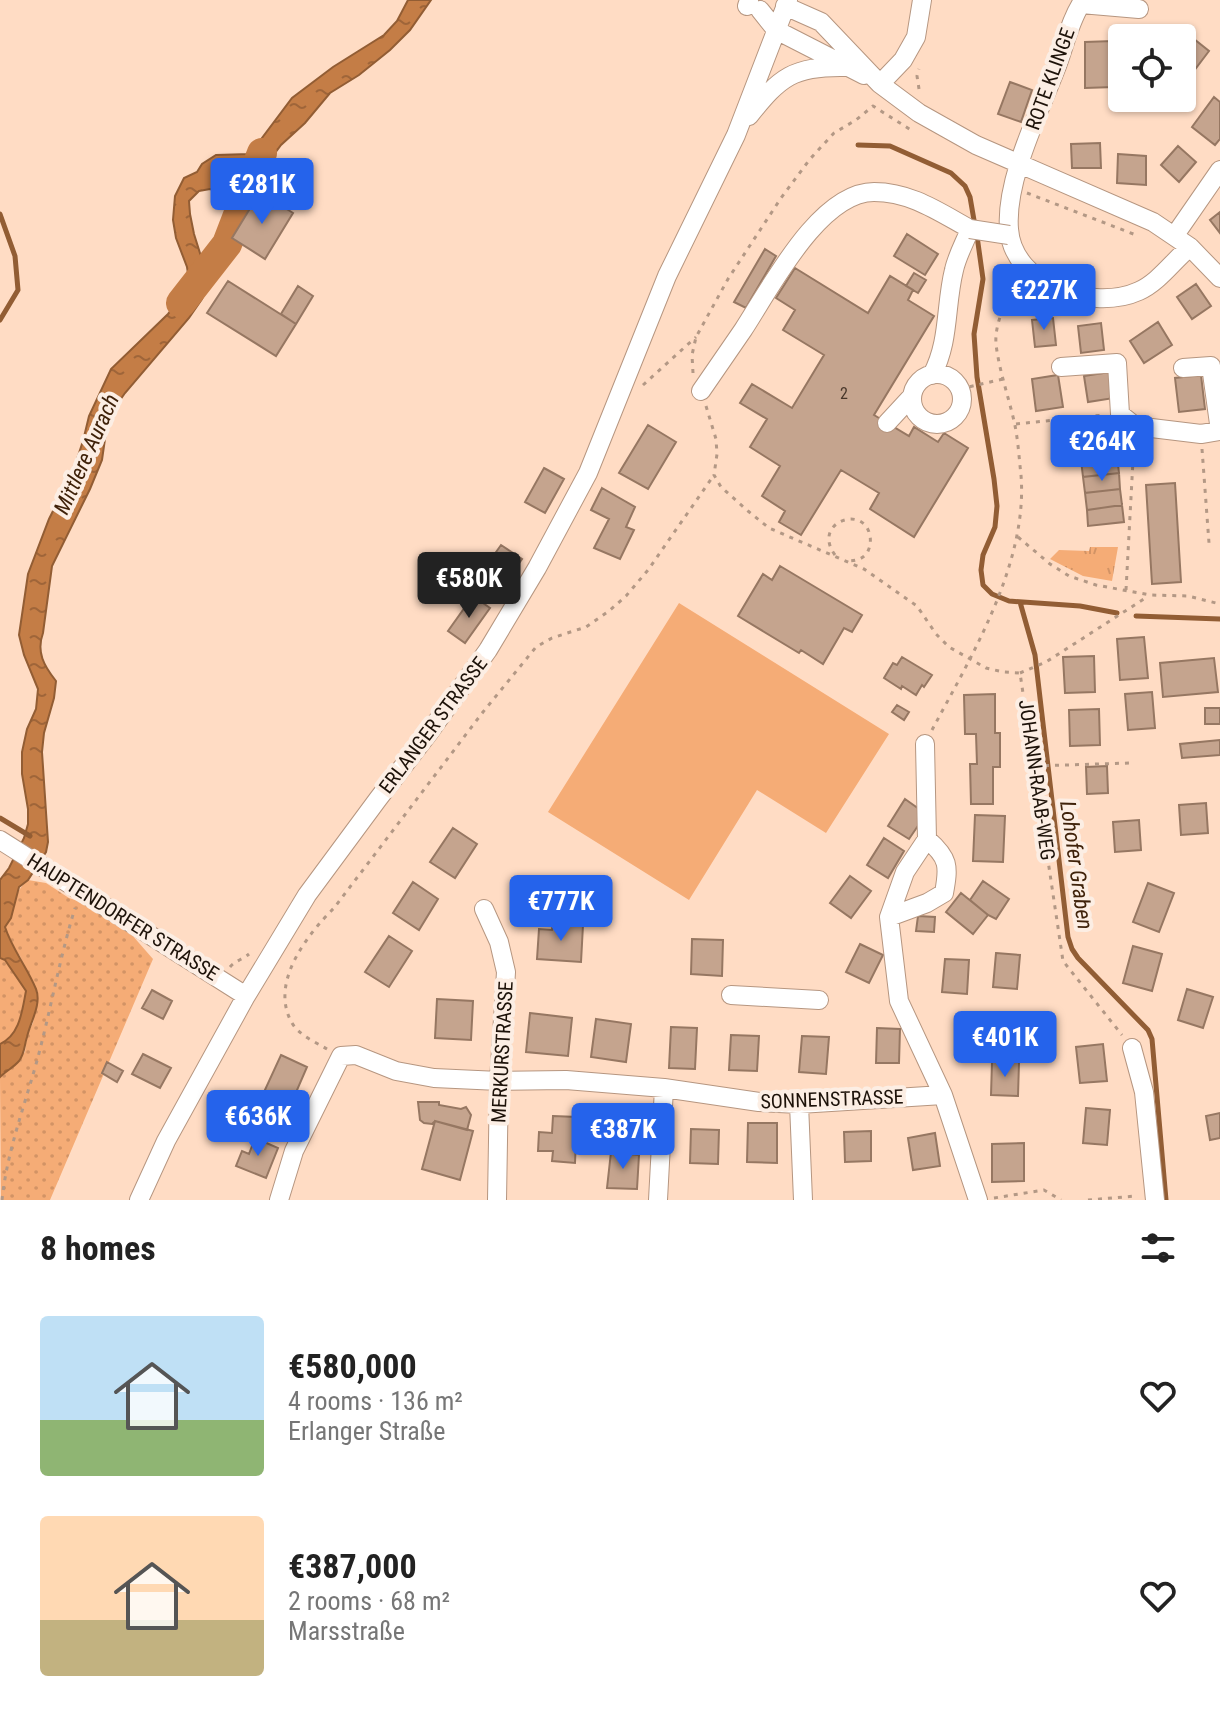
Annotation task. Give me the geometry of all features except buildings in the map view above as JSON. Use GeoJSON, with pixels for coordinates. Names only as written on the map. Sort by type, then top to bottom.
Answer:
{"type":"FeatureCollection","features":[{"type":"Feature","properties":{"kind":"street"},"geometry":{"type":"LineString","coordinates":[[880,84],[903,60],[916,37],[922,0]]}},
{"type":"Feature","properties":{"kind":"street"},"geometry":{"type":"LineString","coordinates":[[786,3],[821,22],[880,84]]}},
{"type":"Feature","properties":{"kind":"street","name":"ERLANGER STRASSE"},"geometry":{"type":"LineString","coordinates":[[139,1200],[166,1141],[246,996],[307,895],[488,650],[537,568],[588,473],[667,276],[736,135],[786,3]]}},
{"type":"Feature","properties":{"kind":"street","name":"ROTE KLINGE"},"geometry":{"type":"LineString","coordinates":[[1019,164],[1061,56],[1072,18],[1081,4],[1139,9]]}},
{"type":"Feature","properties":{"kind":"street"},"geometry":{"type":"LineString","coordinates":[[776,30],[880,84],[926,117],[976,145],[1153,222],[1190,247],[1220,278]]}},
{"type":"Feature","properties":{"kind":"street","name":"ERLANGER STRASSE"},"geometry":{"type":"LineString","coordinates":[[736,135],[765,96],[787,77],[824,66],[850,67]]}},
{"type":"Feature","properties":{"kind":"street"},"geometry":{"type":"LineString","coordinates":[[1019,164],[1008,216],[1012,246],[1038,278],[1060,290],[1101,298],[1139,291],[1190,247]]}},
{"type":"Feature","properties":{"kind":"street"},"geometry":{"type":"LineString","coordinates":[[1175,235],[1220,170]]}},
{"type":"Feature","properties":{"kind":"street"},"geometry":{"type":"LineString","coordinates":[[701,391],[788,259],[832,209],[848,197],[871,192],[914,197],[970,229],[1009,235]]}},
{"type":"Feature","properties":{"kind":"street"},"geometry":{"type":"LineString","coordinates":[[932,375],[947,327],[954,269],[970,229]]}},
{"type":"Feature","properties":{"kind":"street"},"geometry":{"type":"LineString","coordinates":[[1061,367],[1117,363],[1120,414],[1135,426],[1201,434],[1220,431],[1211,366],[1183,368]]}},
{"type":"Feature","properties":{"kind":"street"},"geometry":{"type":"LineString","coordinates":[[932,375],[944,375],[960,389],[962,404],[953,419],[937,424],[922,420],[916,414],[912,396],[920,380],[932,375]]}},
{"type":"Feature","properties":{"kind":"street"},"geometry":{"type":"LineString","coordinates":[[887,423],[912,396]]}},
{"type":"Feature","properties":{"kind":"street"},"geometry":{"type":"LineString","coordinates":[[925,744],[927,839],[905,872],[889,917],[899,1001],[943,1095],[978,1199]]}},
{"type":"Feature","properties":{"kind":"street"},"geometry":{"type":"LineString","coordinates":[[889,917],[944,893],[948,874],[942,852],[927,839]]}},
{"type":"Feature","properties":{"kind":"street","name":"HAUPTENDORFER STRASSE"},"geometry":{"type":"LineString","coordinates":[[0,840],[246,996]]}},
{"type":"Feature","properties":{"kind":"street","name":"MERKURSTRASSE"},"geometry":{"type":"LineString","coordinates":[[484,909],[499,942],[506,972],[499,1081],[497,1200]]}},
{"type":"Feature","properties":{"kind":"street"},"geometry":{"type":"LineString","coordinates":[[731,995],[819,1000]]}},
{"type":"Feature","properties":{"kind":"street"},"geometry":{"type":"LineString","coordinates":[[1132,1048],[1144,1092],[1155,1198]]}},
{"type":"Feature","properties":{"kind":"street","name":"SONNENSTRASSE"},"geometry":{"type":"LineString","coordinates":[[341,1056],[356,1055],[396,1071],[434,1078],[566,1080],[664,1088],[759,1102],[799,1104],[943,1095]]}},
{"type":"Feature","properties":{"kind":"street"},"geometry":{"type":"LineString","coordinates":[[279,1200],[294,1151],[341,1056]]}},
{"type":"Feature","properties":{"kind":"street"},"geometry":{"type":"LineString","coordinates":[[658,1200],[664,1088]]}},
{"type":"Feature","properties":{"kind":"street"},"geometry":{"type":"LineString","coordinates":[[799,1104],[803,1200]]}},
{"type":"Feature","properties":{"kind":"path"},"geometry":{"type":"LineString","coordinates":[[341,1056],[303,1035],[293,1025],[285,1006],[290,968],[314,928],[334,908],[536,647],[552,638],[586,627],[626,596],[648,570],[714,475],[716,439],[692,370],[696,337],[728,279],[810,159],[834,133],[873,106],[919,134]]}},
{"type":"Feature","properties":{"kind":"path"},"geometry":{"type":"LineString","coordinates":[[1012,187],[1146,239]]}},
{"type":"Feature","properties":{"kind":"path"},"geometry":{"type":"LineString","coordinates":[[925,744],[970,659],[1003,583],[1018,537],[1021,480],[1015,424],[996,340],[1009,290],[1006,264]]}},
{"type":"Feature","properties":{"kind":"path"},"geometry":{"type":"LineString","coordinates":[[643,385],[696,337]]}},
{"type":"Feature","properties":{"kind":"path"},"geometry":{"type":"LineString","coordinates":[[960,389],[1003,379]]}},
{"type":"Feature","properties":{"kind":"path"},"geometry":{"type":"LineString","coordinates":[[1015,424],[1120,414]]}},
{"type":"Feature","properties":{"kind":"path"},"geometry":{"type":"LineString","coordinates":[[1126,590],[1135,426]]}},
{"type":"Feature","properties":{"kind":"path"},"geometry":{"type":"LineString","coordinates":[[1201,434],[1209,543]]}},
{"type":"Feature","properties":{"kind":"path","name":"JOHANN-RAAB-WEG"},"geometry":{"type":"LineString","coordinates":[[714,475],[721,487],[769,528],[864,569],[917,606],[949,647],[986,668],[1020,673],[1063,961],[1132,1048]]}},
{"type":"Feature","properties":{"kind":"path"},"geometry":{"type":"LineString","coordinates":[[843,520],[858,520],[870,533],[869,550],[857,561],[841,560],[829,548],[830,531],[843,520]]}},
{"type":"Feature","properties":{"kind":"path"},"geometry":{"type":"LineString","coordinates":[[1018,537],[1069,576],[1096,585],[1150,595],[1188,596],[1220,604]]}},
{"type":"Feature","properties":{"kind":"path"},"geometry":{"type":"LineString","coordinates":[[1020,673],[1046,662],[1150,595]]}},
{"type":"Feature","properties":{"kind":"path"},"geometry":{"type":"LineString","coordinates":[[1035,766],[1130,763]]}},
{"type":"Feature","properties":{"kind":"path"},"geometry":{"type":"LineString","coordinates":[[2,1200],[8,1157],[48,1019],[62,951],[77,900]]}},
{"type":"Feature","properties":{"kind":"path"},"geometry":{"type":"LineString","coordinates":[[978,1199],[1044,1190],[1061,1200]]}},
{"type":"Feature","properties":{"kind":"path"},"geometry":{"type":"LineString","coordinates":[[1088,1200],[1155,1198]]}},
{"type":"Feature","properties":{"kind":"green space"},"geometry":{"type":"Polygon","coordinates":[[[1090,547],[1118,547],[1112,581],[1083,576],[1050,559],[1059,550],[1089,551],[1090,547]]]}},
{"type":"Feature","properties":{"kind":"green space"},"geometry":{"type":"Polygon","coordinates":[[[679,603],[889,734],[826,833],[757,790],[689,900],[548,812],[679,603]]]}},
{"type":"Feature","properties":{"kind":"green space"},"geometry":{"type":"Polygon","coordinates":[[[28,880],[46,883],[125,927],[153,959],[50,1200],[1,1200],[0,1077],[25,1052],[38,993],[10,943],[5,927],[16,896],[28,880]]]}},
{"type":"Feature","properties":{"kind":"green space"},"geometry":{"type":"Polygon","coordinates":[[[0,958],[5,960],[26,991],[16,1029],[0,1044],[0,958]]]}},
{"type":"Feature","properties":{"kind":"water"},"geometry":{"type":"Polygon","coordinates":[[[408,0],[431,0],[410,30],[390,50],[330,93],[281,145],[256,184],[238,199],[210,189],[199,191],[189,201],[194,234],[209,282],[189,318],[111,413],[102,460],[52,566],[40,646],[45,664],[56,681],[42,752],[48,842],[46,852],[28,880],[19,887],[11,918],[5,927],[36,989],[38,1001],[21,1058],[0,1077],[0,1044],[16,1029],[26,991],[5,960],[0,958],[0,880],[24,838],[28,824],[22,752],[36,709],[38,689],[19,635],[28,574],[49,519],[73,471],[89,416],[111,369],[168,314],[186,292],[189,280],[187,267],[173,220],[175,196],[184,178],[197,172],[202,164],[216,155],[250,154],[292,98],[333,67],[384,35],[397,21],[408,0]]]}},
{"type":"Feature","properties":{"kind":"waterway","name":"Lohofer Graben"},"geometry":{"type":"LineString","coordinates":[[858,145],[890,146],[951,173],[965,186],[970,197],[975,226]]}},
{"type":"Feature","properties":{"kind":"waterway","name":"Mittlere Aurach"},"geometry":{"type":"LineString","coordinates":[[181,303],[227,244],[262,153]]}},
{"type":"Feature","properties":{"kind":"waterway"},"geometry":{"type":"LineString","coordinates":[[0,214],[15,256],[18,290],[0,320]]}},
{"type":"Feature","properties":{"kind":"waterway","name":"Lohofer Graben"},"geometry":{"type":"LineString","coordinates":[[977,236],[983,279],[974,334],[977,377],[997,506],[995,527],[983,555],[983,585],[992,594],[1009,601],[1080,606],[1117,613]]}},
{"type":"Feature","properties":{"kind":"waterway","name":"Lohofer Graben"},"geometry":{"type":"LineString","coordinates":[[1020,602],[1035,655],[1068,937],[1078,958],[1148,1030],[1152,1039],[1166,1200]]}},
{"type":"Feature","properties":{"kind":"waterway","name":"Lohofer Graben"},"geometry":{"type":"LineString","coordinates":[[1136,616],[1220,619]]}},
{"type":"Feature","properties":{"kind":"waterway"},"geometry":{"type":"LineString","coordinates":[[0,818],[30,836]]}}]}
